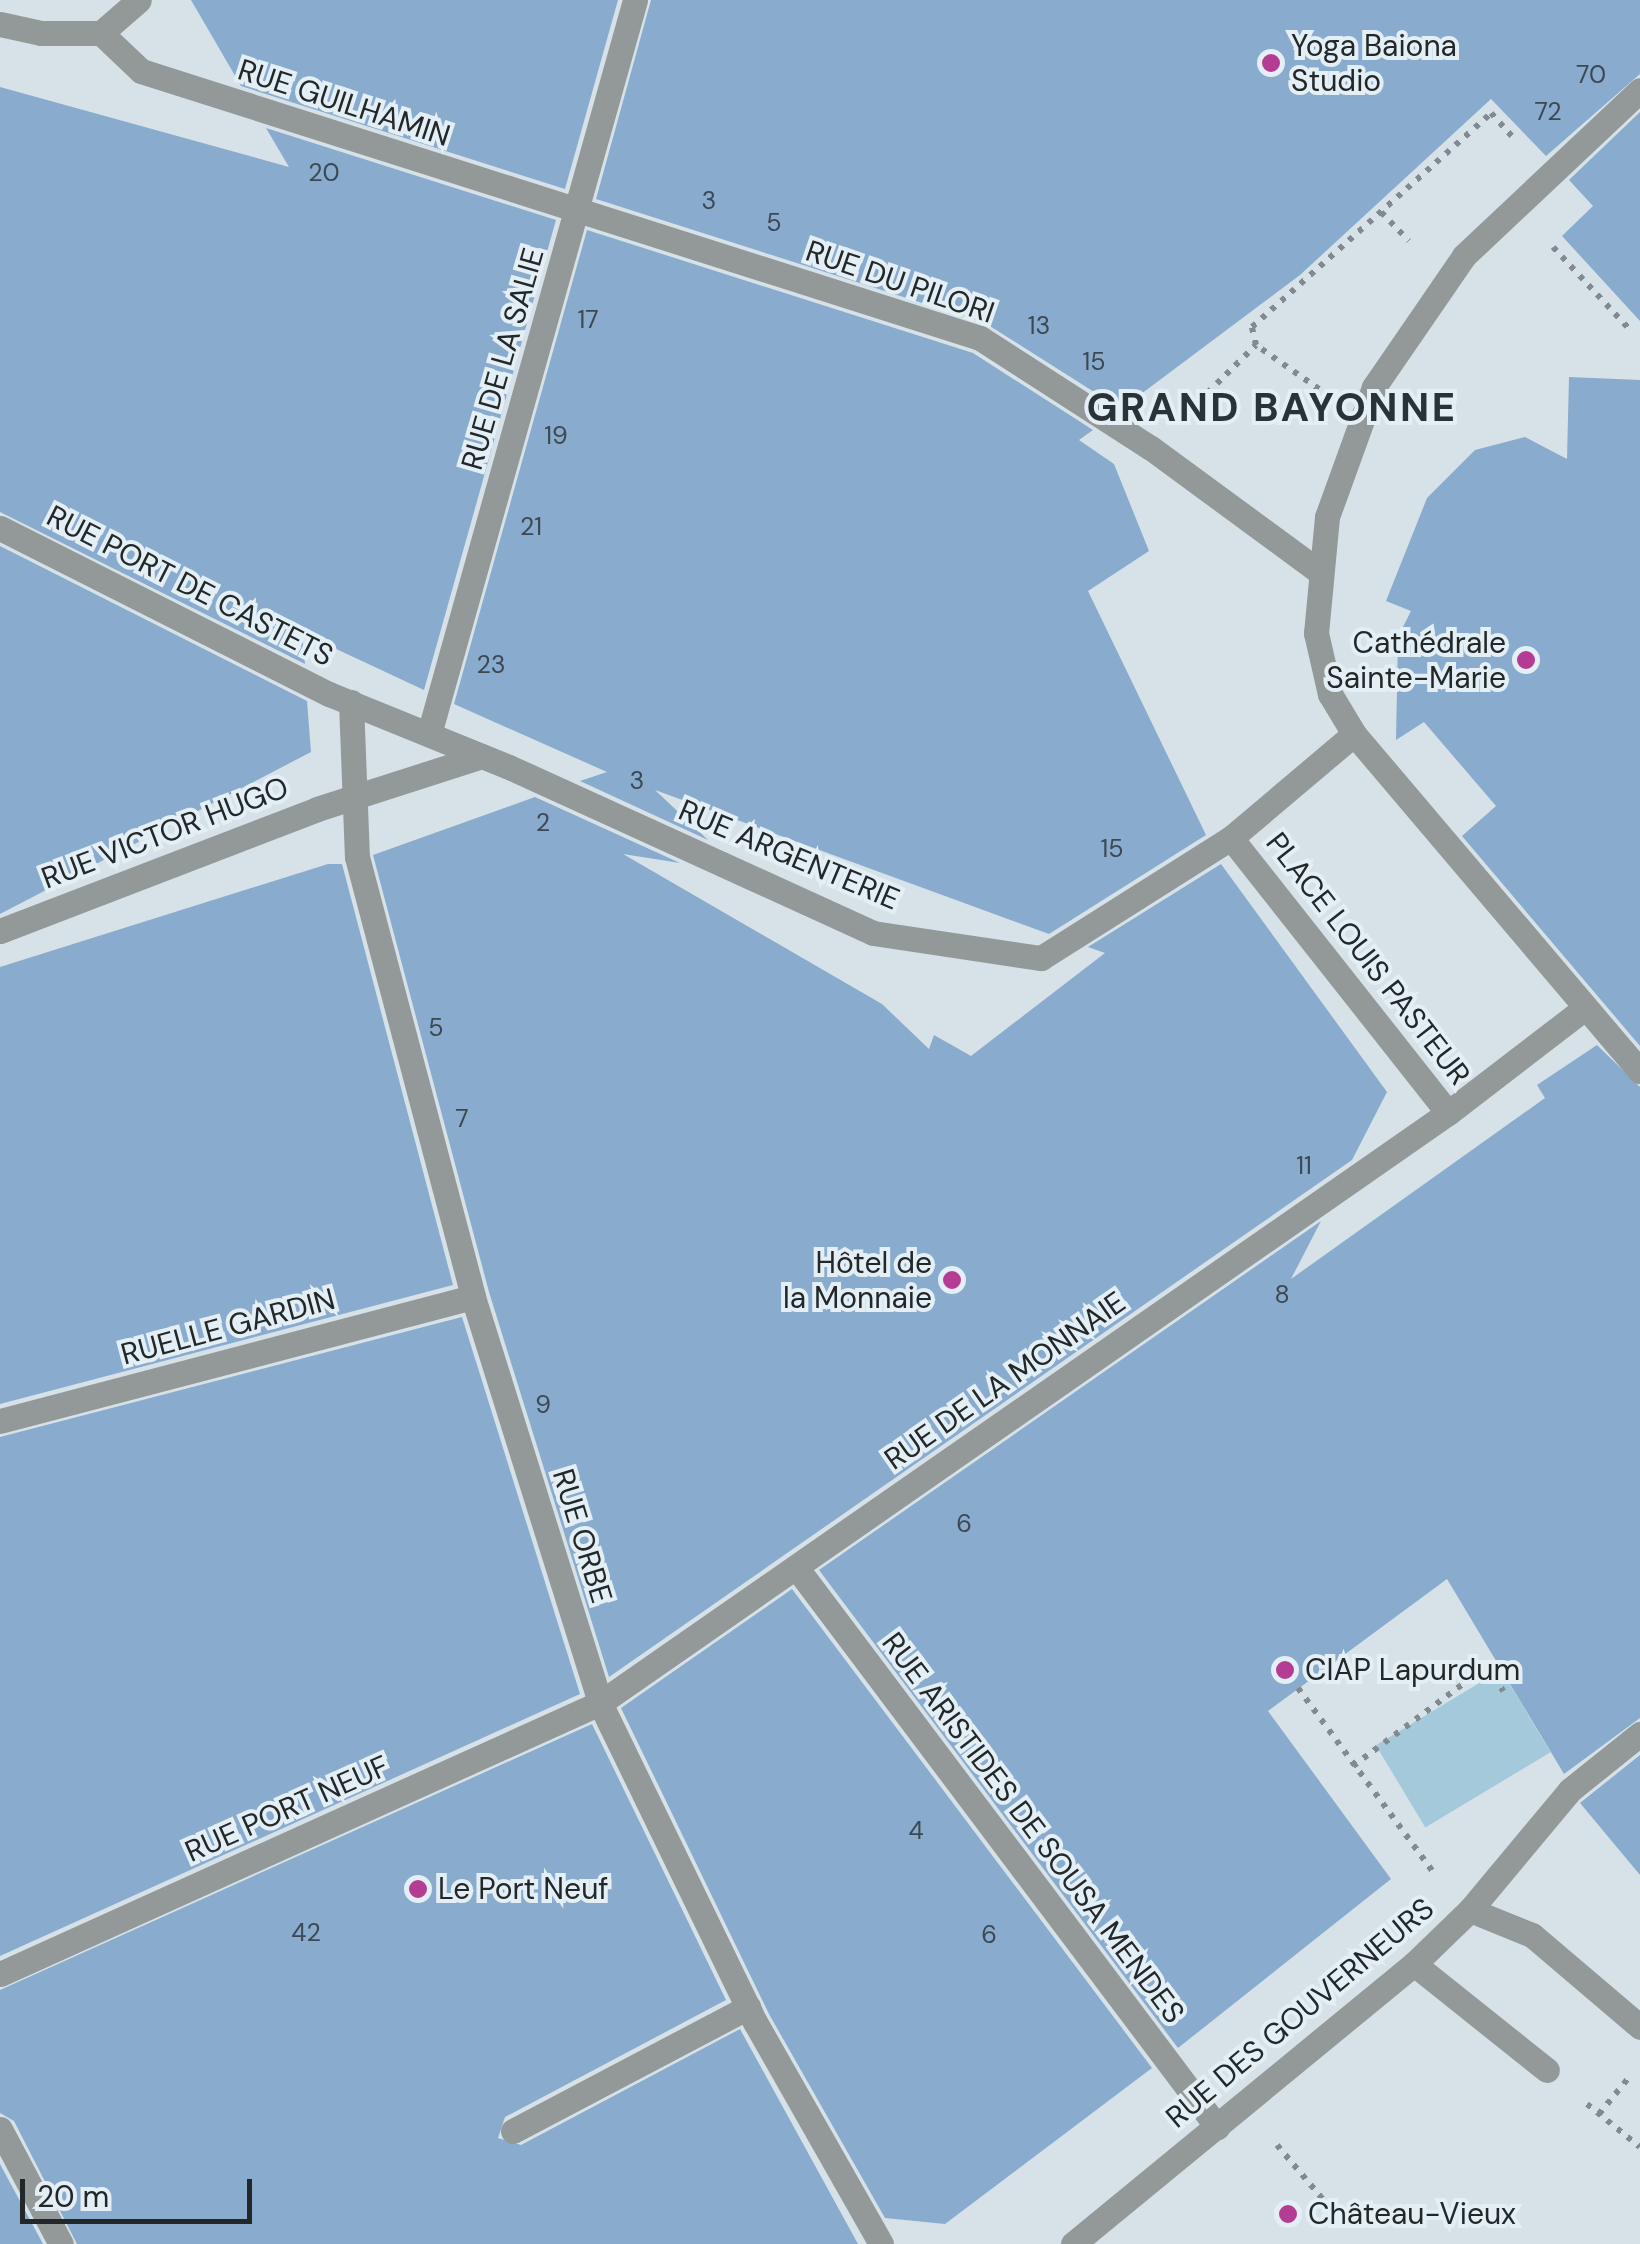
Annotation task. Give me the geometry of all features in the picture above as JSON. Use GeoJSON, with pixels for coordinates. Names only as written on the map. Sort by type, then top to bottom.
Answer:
{"type":"FeatureCollection","features":[{"type":"Feature","properties":{"kind":"street"},"geometry":{"type":"LineString","coordinates":[[0,24],[41,33],[101,33],[139,0]]}},
{"type":"Feature","properties":{"kind":"street","name":"RUE DE LA SALIE"},"geometry":{"type":"LineString","coordinates":[[429,734],[580,213],[635,0]]}},
{"type":"Feature","properties":{"kind":"street","name":"RUE GUILHAMIN"},"geometry":{"type":"LineString","coordinates":[[101,33],[141,71],[580,213]]}},
{"type":"Feature","properties":{"kind":"street"},"geometry":{"type":"LineString","coordinates":[[1640,90],[1464,256],[1417,319],[1362,418],[1327,517],[1316,634],[1330,694],[1354,734],[1640,1071]]}},
{"type":"Feature","properties":{"kind":"street","name":"RUE DU PILORI"},"geometry":{"type":"LineString","coordinates":[[580,213],[980,338],[1151,448],[1320,572]]}},
{"type":"Feature","properties":{"kind":"street","name":"RUE PORT DE CASTETS"},"geometry":{"type":"LineString","coordinates":[[0,528],[351,702],[429,734]]}},
{"type":"Feature","properties":{"kind":"street","name":"RUE ORBE"},"geometry":{"type":"LineString","coordinates":[[351,702],[357,857],[473,1297],[600,1703],[748,2007],[881,2244]]}},
{"type":"Feature","properties":{"kind":"street","name":"RUE ARGENTERIE"},"geometry":{"type":"LineString","coordinates":[[429,734],[873,934],[1041,958],[1231,838]]}},
{"type":"Feature","properties":{"kind":"street","name":"PLACE LOUIS PASTEUR"},"geometry":{"type":"LineString","coordinates":[[1354,734],[1231,838],[1448,1113],[1585,1008]]}},
{"type":"Feature","properties":{"kind":"street","name":"RUE VICTOR HUGO"},"geometry":{"type":"LineString","coordinates":[[0,931],[354,797],[482,756]]}},
{"type":"Feature","properties":{"kind":"street","name":"RUE DE LA MONNAIE"},"geometry":{"type":"LineString","coordinates":[[600,1703],[1448,1113]]}},
{"type":"Feature","properties":{"kind":"street","name":"RUELLE GARDIN"},"geometry":{"type":"LineString","coordinates":[[0,1422],[473,1297]]}},
{"type":"Feature","properties":{"kind":"street","name":"RUE ARISTIDES DE SOUSA MENDES"},"geometry":{"type":"LineString","coordinates":[[796,1567],[1216,2128]]}},
{"type":"Feature","properties":{"kind":"street","name":"RUE PORT NEUF"},"geometry":{"type":"LineString","coordinates":[[0,1974],[600,1703]]}},
{"type":"Feature","properties":{"kind":"street","name":"RUE DES GOUVERNEURS"},"geometry":{"type":"LineString","coordinates":[[1073,2244],[1414,1964],[1470,1910],[1570,1790],[1640,1734]]}},
{"type":"Feature","properties":{"kind":"street"},"geometry":{"type":"LineString","coordinates":[[1470,1910],[1532,1935],[1640,2027]]}},
{"type":"Feature","properties":{"kind":"street"},"geometry":{"type":"LineString","coordinates":[[1414,1964],[1547,2070]]}},
{"type":"Feature","properties":{"kind":"street"},"geometry":{"type":"LineString","coordinates":[[513,2131],[748,2007]]}},
{"type":"Feature","properties":{"kind":"street"},"geometry":{"type":"LineString","coordinates":[[0,2129],[61,2244]]}},
{"type":"Feature","properties":{"kind":"path"},"geometry":{"type":"LineString","coordinates":[[1362,418],[1256,345],[1252,327],[1490,113],[1517,141]]}},
{"type":"Feature","properties":{"kind":"path"},"geometry":{"type":"LineString","coordinates":[[1521,199],[1632,332]]}},
{"type":"Feature","properties":{"kind":"path"},"geometry":{"type":"LineString","coordinates":[[1381,212],[1409,240]]}},
{"type":"Feature","properties":{"kind":"path"},"geometry":{"type":"LineString","coordinates":[[1151,448],[1256,345]]}},
{"type":"Feature","properties":{"kind":"path"},"geometry":{"type":"LineString","coordinates":[[1354,1766],[1487,1666],[1503,1692]]}},
{"type":"Feature","properties":{"kind":"path"},"geometry":{"type":"LineString","coordinates":[[1298,1688],[1418,1856],[1470,1910]]}},
{"type":"Feature","properties":{"kind":"path"},"geometry":{"type":"LineString","coordinates":[[1599,2114],[1640,2064]]}},
{"type":"Feature","properties":{"kind":"path"},"geometry":{"type":"LineString","coordinates":[[1547,2070],[1640,2148]]}},
{"type":"Feature","properties":{"kind":"path"},"geometry":{"type":"LineString","coordinates":[[1307,2179],[1331,2209]]}},
{"type":"Feature","properties":{"kind":"shaded area"},"geometry":{"type":"Polygon","coordinates":[[[1501,1670],[1550,1752],[1425,1827],[1376,1745],[1501,1670]]]}},
{"type":"Feature","properties":{"kind":"building"},"geometry":{"type":"Polygon","coordinates":[[[191,0],[618,0],[565,189],[241,86],[191,0]]]}},
{"type":"Feature","properties":{"kind":"building"},"geometry":{"type":"Polygon","coordinates":[[[651,0],[1640,0],[1640,74],[1546,156],[1491,99],[1300,275],[1121,409],[985,323],[596,199],[651,0]]]}},
{"type":"Feature","properties":{"kind":"building"},"geometry":{"type":"Polygon","coordinates":[[[0,87],[289,167],[266,128],[556,220],[424,690],[302,633],[305,664],[0,512],[0,87]]]}},
{"type":"Feature","properties":{"kind":"building"},"geometry":{"type":"Polygon","coordinates":[[[1640,112],[1640,321],[1562,236],[1593,206],[1569,180],[1640,112]]]}},
{"type":"Feature","properties":{"kind":"building"},"geometry":{"type":"Polygon","coordinates":[[[587,230],[973,353],[1093,430],[1079,440],[1114,464],[1149,551],[1088,591],[1206,835],[1049,934],[655,790],[708,840],[580,781],[607,772],[454,704],[587,230]]]}},
{"type":"Feature","properties":{"kind":"building","name":"Cathédrale Sainte-Marie"},"geometry":{"type":"Polygon","coordinates":[[[1569,377],[1640,380],[1640,1046],[1462,836],[1496,806],[1424,722],[1396,740],[1398,637],[1411,611],[1386,601],[1427,498],[1475,450],[1525,437],[1567,459],[1569,377]]]}},
{"type":"Feature","properties":{"kind":"building"},"geometry":{"type":"Polygon","coordinates":[[[0,546],[307,701],[311,752],[0,914],[0,546]]]}},
{"type":"Feature","properties":{"kind":"building"},"geometry":{"type":"Polygon","coordinates":[[[535,797],[680,863],[623,854],[882,1004],[929,1049],[934,1035],[971,1056],[1105,953],[1088,947],[1221,864],[1387,1092],[1352,1160],[609,1677],[489,1292],[373,855],[535,797]]]}},
{"type":"Feature","properties":{"kind":"building"},"geometry":{"type":"Polygon","coordinates":[[[328,864],[342,864],[453,1285],[0,1404],[0,967],[328,864]]]}},
{"type":"Feature","properties":{"kind":"building"},"geometry":{"type":"Polygon","coordinates":[[[1597,1045],[1640,1087],[1640,1718],[1564,1774],[1447,1579],[1268,1711],[1391,1879],[1178,2048],[819,1570],[1321,1221],[1291,1279],[1545,1098],[1537,1085],[1597,1045]]]}},
{"type":"Feature","properties":{"kind":"building"},"geometry":{"type":"Polygon","coordinates":[[[462,1317],[580,1694],[0,1956],[0,1437],[462,1317]]]}},
{"type":"Feature","properties":{"kind":"building"},"geometry":{"type":"Polygon","coordinates":[[[792,1589],[1152,2068],[945,2224],[885,2218],[769,2014],[621,1708],[792,1589]]]}},
{"type":"Feature","properties":{"kind":"building"},"geometry":{"type":"Polygon","coordinates":[[[592,1724],[726,2000],[505,2117],[498,2138],[521,2145],[740,2029],[858,2244],[77,2244],[14,2121],[0,2113],[0,1990],[592,1724]]]}},
{"type":"Feature","properties":{"kind":"building"},"geometry":{"type":"Polygon","coordinates":[[[1640,1755],[1640,1875],[1580,1803],[1640,1755]]]}},
{"type":"Feature","properties":{"kind":"building"},"geometry":{"type":"Polygon","coordinates":[[[0,2164],[43,2244],[0,2244],[0,2164]]]}},
{"type":"Feature","properties":{"kind":"place","name":"Yoga Baiona Studio"},"geometry":{"type":"Point","coordinates":[1271,63]}},
{"type":"Feature","properties":{"kind":"place","name":"Cathédrale Sainte-Marie"},"geometry":{"type":"Point","coordinates":[1526,660]}},
{"type":"Feature","properties":{"kind":"place","name":"Hôtel de la Monnaie"},"geometry":{"type":"Point","coordinates":[952,1280]}},
{"type":"Feature","properties":{"kind":"place","name":"CIAP Lapurdum"},"geometry":{"type":"Point","coordinates":[1285,1670]}},
{"type":"Feature","properties":{"kind":"place","name":"Le Port Neuf"},"geometry":{"type":"Point","coordinates":[418,1889]}},
{"type":"Feature","properties":{"kind":"place","name":"Château-Vieux"},"geometry":{"type":"Point","coordinates":[1288,2214]}},
{"type":"Feature","properties":{"kind":"district","name":"GRAND BAYONNE"},"geometry":{"type":"Point","coordinates":[1272,407]}}]}
